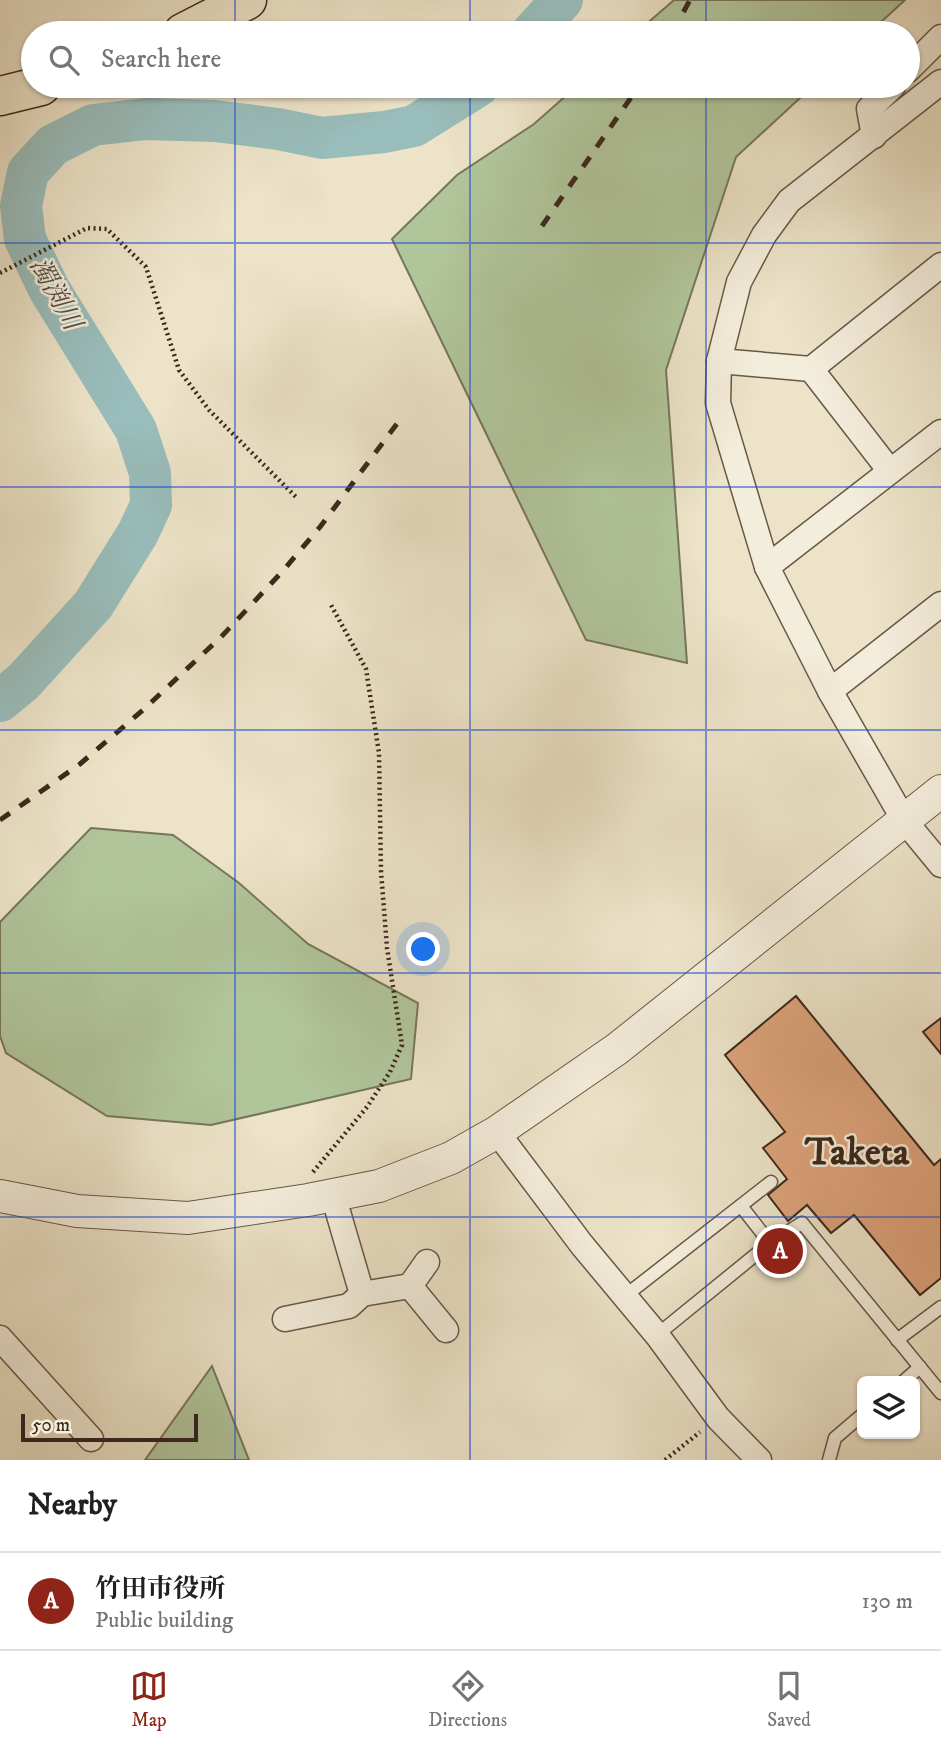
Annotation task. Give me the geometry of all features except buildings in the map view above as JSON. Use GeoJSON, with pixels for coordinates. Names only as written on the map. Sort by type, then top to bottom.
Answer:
{"type":"FeatureCollection","features":[{"type":"Feature","properties":{"kind":"highway"},"geometry":{"type":"LineString","coordinates":[[206,21],[247,0]]}},
{"type":"Feature","properties":{"kind":"highway"},"geometry":{"type":"LineString","coordinates":[[0,96],[21,91]]}},
{"type":"Feature","properties":{"kind":"street"},"geometry":{"type":"LineString","coordinates":[[920,59],[941,37]]}},
{"type":"Feature","properties":{"kind":"street"},"geometry":{"type":"LineString","coordinates":[[941,82],[789,201],[764,235],[740,282],[719,361],[718,404],[767,567],[830,691],[904,820],[941,865]]}},
{"type":"Feature","properties":{"kind":"street"},"geometry":{"type":"LineString","coordinates":[[874,136],[869,109],[880,98]]}},
{"type":"Feature","properties":{"kind":"street"},"geometry":{"type":"LineString","coordinates":[[719,361],[811,369],[941,265]]}},
{"type":"Feature","properties":{"kind":"street"},"geometry":{"type":"LineString","coordinates":[[811,369],[890,471]]}},
{"type":"Feature","properties":{"kind":"street"},"geometry":{"type":"LineString","coordinates":[[767,567],[941,432]]}},
{"type":"Feature","properties":{"kind":"street"},"geometry":{"type":"LineString","coordinates":[[830,691],[941,604]]}},
{"type":"Feature","properties":{"kind":"street"},"geometry":{"type":"LineString","coordinates":[[0,1196],[77,1211],[188,1218],[379,1186],[450,1158],[497,1132],[617,1049],[941,792]]}},
{"type":"Feature","properties":{"kind":"street"},"geometry":{"type":"LineString","coordinates":[[497,1132],[582,1245],[657,1335],[718,1418],[760,1460]]}},
{"type":"Feature","properties":{"kind":"street"},"geometry":{"type":"LineString","coordinates":[[320,1198],[362,1294]]}},
{"type":"Feature","properties":{"kind":"street"},"geometry":{"type":"LineString","coordinates":[[285,1319],[349,1306],[362,1294],[410,1286],[427,1262]]}},
{"type":"Feature","properties":{"kind":"street"},"geometry":{"type":"LineString","coordinates":[[410,1286],[446,1330]]}},
{"type":"Feature","properties":{"kind":"street"},"geometry":{"type":"LineString","coordinates":[[0,1338],[91,1439]]}},
{"type":"Feature","properties":{"kind":"lane"},"geometry":{"type":"LineString","coordinates":[[625,1296],[771,1182]]}},
{"type":"Feature","properties":{"kind":"lane"},"geometry":{"type":"LineString","coordinates":[[741,1206],[770,1243]]}},
{"type":"Feature","properties":{"kind":"lane"},"geometry":{"type":"LineString","coordinates":[[657,1335],[770,1243],[802,1223],[941,1393]]}},
{"type":"Feature","properties":{"kind":"lane"},"geometry":{"type":"LineString","coordinates":[[897,1340],[941,1307]]}},
{"type":"Feature","properties":{"kind":"lane"},"geometry":{"type":"LineString","coordinates":[[910,1376],[920,1367]]}},
{"type":"Feature","properties":{"kind":"lane"},"geometry":{"type":"LineString","coordinates":[[829,1460],[835,1438],[857,1419]]}},
{"type":"Feature","properties":{"kind":"path"},"geometry":{"type":"LineString","coordinates":[[0,273],[87,228],[107,229],[146,267],[179,370],[209,410],[296,497]]}},
{"type":"Feature","properties":{"kind":"path"},"geometry":{"type":"LineString","coordinates":[[320,1198],[309,1177],[367,1107],[390,1072],[402,1045],[387,948],[381,870],[379,753],[366,669],[331,605]]}},
{"type":"Feature","properties":{"kind":"path"},"geometry":{"type":"LineString","coordinates":[[665,1460],[718,1418]]}},
{"type":"Feature","properties":{"kind":"green space"},"geometry":{"type":"Polygon","coordinates":[[[674,0],[905,0],[882,21],[650,21],[674,0]]]}},
{"type":"Feature","properties":{"kind":"green space"},"geometry":{"type":"Polygon","coordinates":[[[563,98],[800,98],[736,157],[666,370],[687,663],[586,640],[392,239],[457,175],[534,124],[563,98]]]}},
{"type":"Feature","properties":{"kind":"green space"},"geometry":{"type":"Polygon","coordinates":[[[91,828],[173,835],[239,883],[308,944],[418,1003],[411,1079],[211,1125],[107,1116],[6,1053],[0,1036],[0,922],[91,828]]]}},
{"type":"Feature","properties":{"kind":"green space"},"geometry":{"type":"Polygon","coordinates":[[[212,1366],[249,1460],[145,1460],[212,1366]]]}},
{"type":"Feature","properties":{"kind":"waterway","name":"濁渕川"},"geometry":{"type":"LineString","coordinates":[[543,21],[562,0]]}},
{"type":"Feature","properties":{"kind":"waterway","name":"濁渕川"},"geometry":{"type":"LineString","coordinates":[[0,701],[24,681],[93,605],[138,533],[151,505],[150,473],[136,430],[49,289],[25,239],[21,206],[28,172],[53,145],[93,125],[146,119],[215,121],[322,138],[414,126],[459,98]]}},
{"type":"Feature","properties":{"kind":"railway"},"geometry":{"type":"LineString","coordinates":[[679,21],[690,0]]}},
{"type":"Feature","properties":{"kind":"railway"},"geometry":{"type":"LineString","coordinates":[[542,226],[631,98]]}},
{"type":"Feature","properties":{"kind":"railway"},"geometry":{"type":"LineString","coordinates":[[0,820],[80,764],[221,637],[320,527],[399,421]]}},
{"type":"Feature","properties":{"kind":"place","name":"竹田市役所"},"geometry":{"type":"Point","coordinates":[780,1251]}},
{"type":"Feature","properties":{"kind":"district","name":"Taketa"},"geometry":{"type":"Point","coordinates":[857,1153]}}]}
